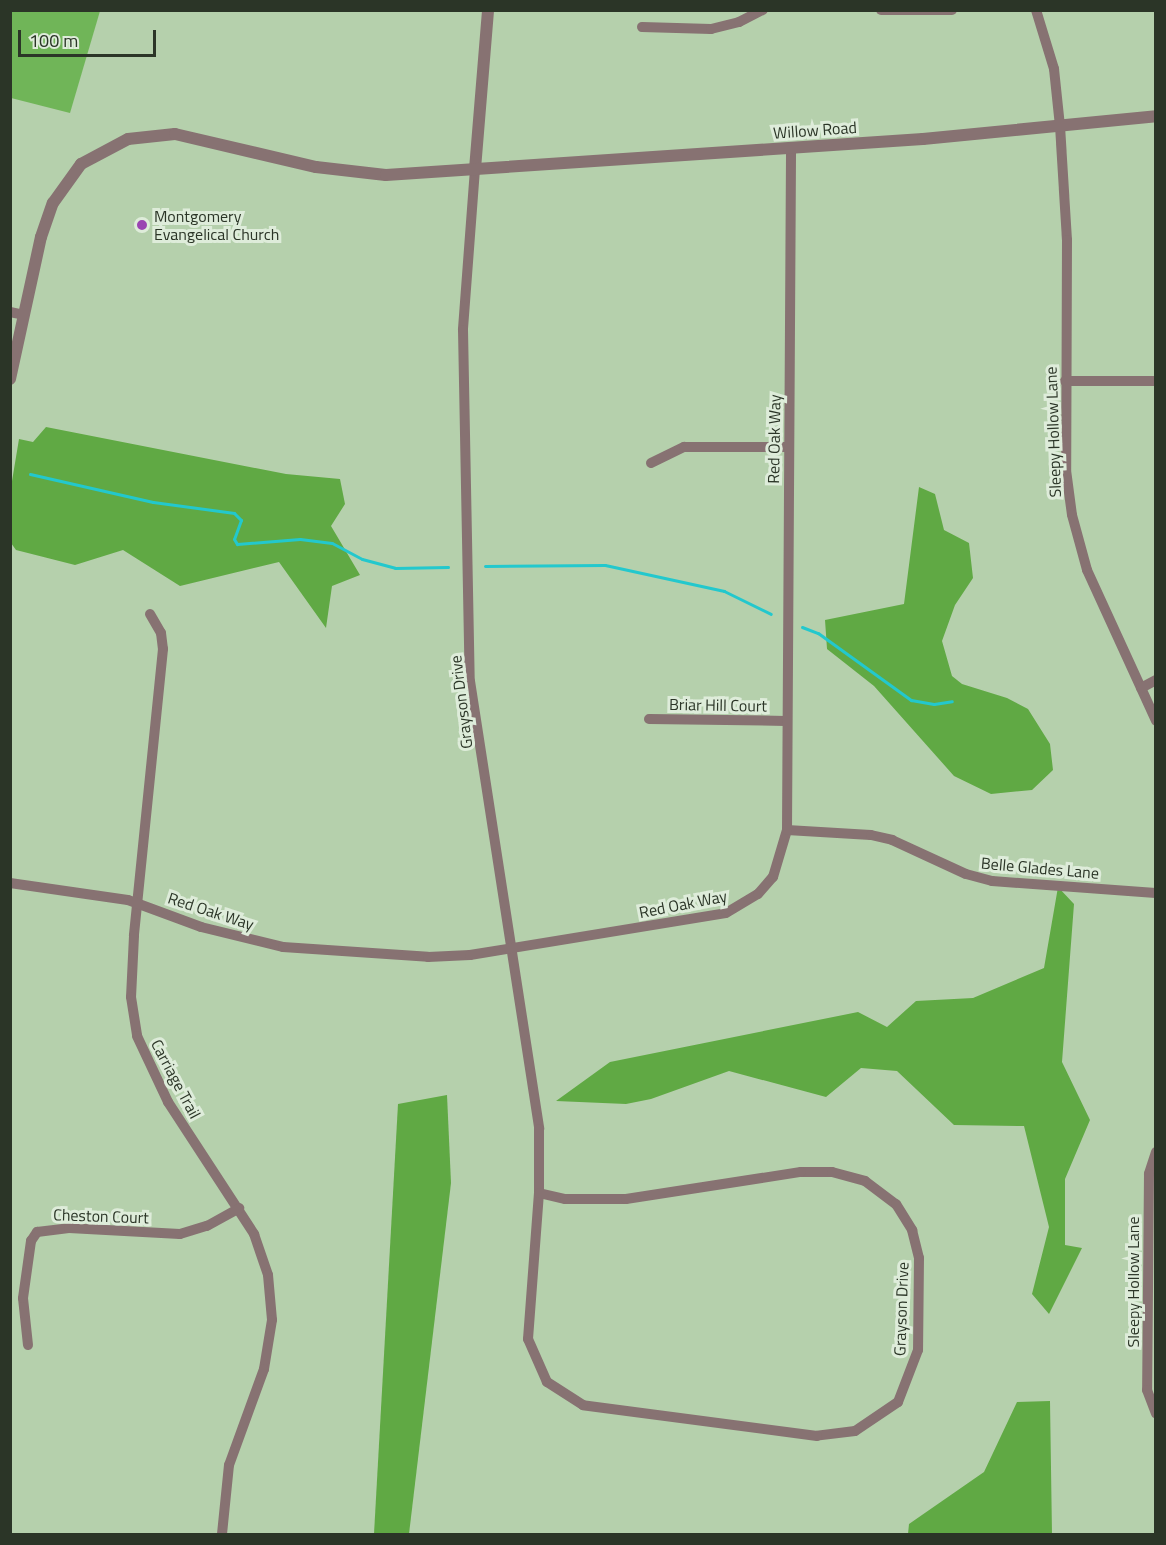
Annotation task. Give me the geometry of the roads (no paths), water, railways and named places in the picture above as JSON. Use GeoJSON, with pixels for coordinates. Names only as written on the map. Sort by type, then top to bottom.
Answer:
{"type":"FeatureCollection","features":[{"type":"Feature","properties":{"kind":"street"},"geometry":{"type":"LineString","coordinates":[[475,169],[488,10]]}},
{"type":"Feature","properties":{"kind":"street"},"geometry":{"type":"LineString","coordinates":[[642,27],[711,28],[739,22],[763,10]]}},
{"type":"Feature","properties":{"kind":"street"},"geometry":{"type":"LineString","coordinates":[[881,10],[952,10]]}},
{"type":"Feature","properties":{"kind":"street","name":"Sleepy Hollow Lane"},"geometry":{"type":"LineString","coordinates":[[1036,10],[1054,69],[1060,126],[1067,240],[1066,470],[1079,544],[1097,595],[1155,721]]}},
{"type":"Feature","properties":{"kind":"street","name":"Willow Road"},"geometry":{"type":"LineString","coordinates":[[10,379],[41,237],[63,184],[86,161],[128,139],[175,134],[350,173],[386,175],[791,148],[1155,116]]}},
{"type":"Feature","properties":{"kind":"street","name":"Red Oak Way"},"geometry":{"type":"LineString","coordinates":[[10,883],[140,903],[201,927],[284,947],[428,957],[512,948],[736,909],[773,877],[787,830],[791,148]]}},
{"type":"Feature","properties":{"kind":"street","name":"Grayson Drive"},"geometry":{"type":"LineString","coordinates":[[475,169],[463,330],[470,681],[539,1129],[539,1193],[528,1339],[547,1382],[573,1401],[674,1420],[831,1436],[870,1424],[898,1402],[906,1389],[918,1350],[919,1258],[908,1220],[883,1191],[865,1181],[832,1172],[801,1172],[627,1199],[565,1199],[539,1193]]}},
{"type":"Feature","properties":{"kind":"street"},"geometry":{"type":"LineString","coordinates":[[10,312],[24,315]]}},
{"type":"Feature","properties":{"kind":"street"},"geometry":{"type":"LineString","coordinates":[[1065,381],[1155,381]]}},
{"type":"Feature","properties":{"kind":"street"},"geometry":{"type":"LineString","coordinates":[[651,463],[684,447],[789,447]]}},
{"type":"Feature","properties":{"kind":"street","name":"Carriage Trail"},"geometry":{"type":"LineString","coordinates":[[150,614],[161,633],[163,649],[131,997],[137,1036],[168,1102],[239,1208],[265,1262],[272,1320],[264,1369],[229,1465],[222,1534]]}},
{"type":"Feature","properties":{"kind":"street"},"geometry":{"type":"LineString","coordinates":[[1141,688],[1155,680]]}},
{"type":"Feature","properties":{"kind":"street","name":"Briar Hill Court"},"geometry":{"type":"LineString","coordinates":[[649,719],[786,721]]}},
{"type":"Feature","properties":{"kind":"street","name":"Belle Glades Lane"},"geometry":{"type":"LineString","coordinates":[[787,830],[871,835],[892,840],[966,874],[992,881],[1155,892]]}},
{"type":"Feature","properties":{"kind":"street","name":"Sleepy Hollow Lane"},"geometry":{"type":"LineString","coordinates":[[1155,1152],[1149,1174],[1147,1390],[1155,1413]]}},
{"type":"Feature","properties":{"kind":"street","name":"Cheston Court"},"geometry":{"type":"LineString","coordinates":[[28,1345],[23,1298],[31,1241],[37,1232],[69,1228],[180,1234],[207,1226],[239,1208]]}},
{"type":"Feature","properties":{"kind":"waterway"},"geometry":{"type":"LineString","coordinates":[[30,474],[153,502],[234,513],[241,520],[234,539],[237,544],[300,539],[332,543],[362,559],[395,568],[448,567]]}},
{"type":"Feature","properties":{"kind":"waterway"},"geometry":{"type":"LineString","coordinates":[[485,566],[605,565],[724,591],[771,614]]}},
{"type":"Feature","properties":{"kind":"waterway"},"geometry":{"type":"LineString","coordinates":[[802,627],[818,633],[911,700],[934,704],[952,701]]}},
{"type":"Feature","properties":{"kind":"place","name":"Montgomery Evangelical Church"},"geometry":{"type":"Point","coordinates":[142,225]}}]}
